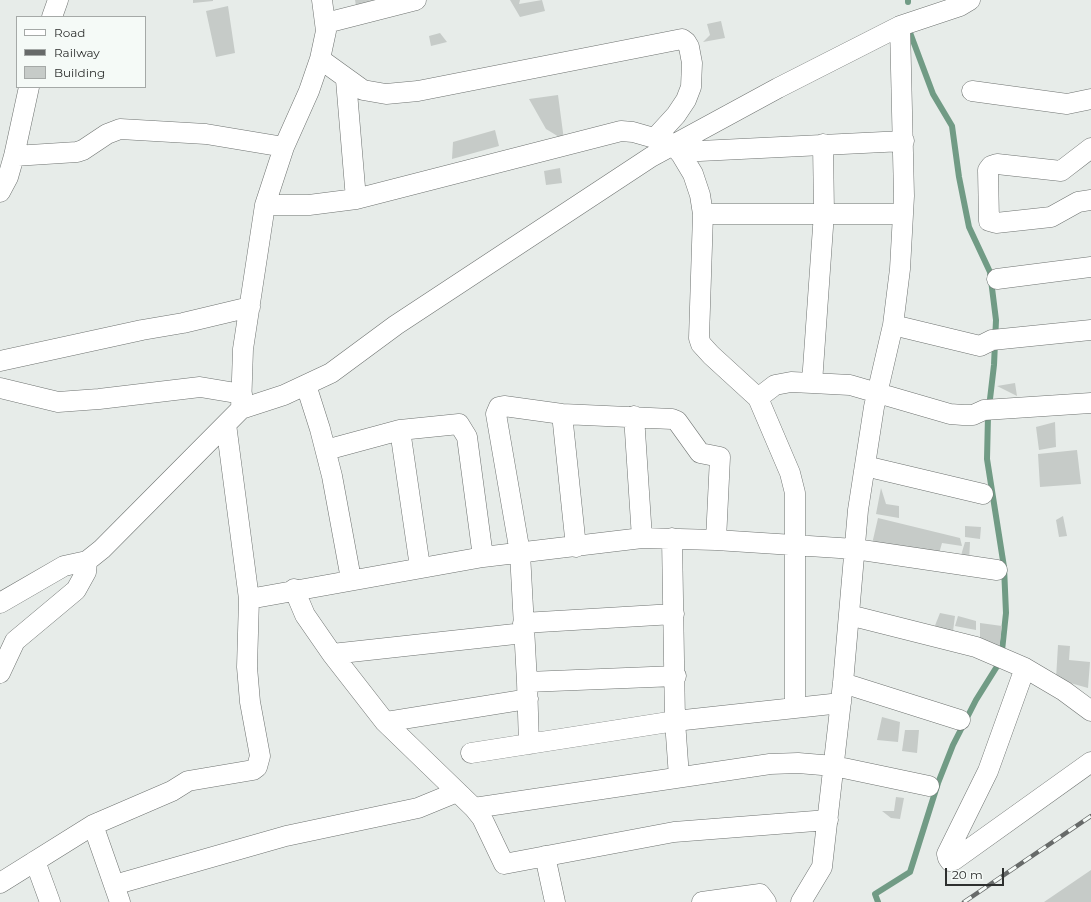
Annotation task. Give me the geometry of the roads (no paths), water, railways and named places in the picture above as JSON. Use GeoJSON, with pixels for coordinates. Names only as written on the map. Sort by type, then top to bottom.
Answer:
{"type":"FeatureCollection","features":[{"type":"Feature","properties":{"kind":"street"},"geometry":{"type":"LineString","coordinates":[[52,16],[58,0]]}},
{"type":"Feature","properties":{"kind":"street"},"geometry":{"type":"LineString","coordinates":[[0,604],[64,566],[86,561],[102,550],[226,424],[241,401],[243,349],[265,205],[284,147],[309,90],[320,59],[326,23],[322,0]]}},
{"type":"Feature","properties":{"kind":"street"},"geometry":{"type":"LineString","coordinates":[[326,23],[416,0]]}},
{"type":"Feature","properties":{"kind":"street"},"geometry":{"type":"LineString","coordinates":[[0,388],[58,402],[99,399],[200,387],[241,401],[284,395],[331,373],[416,312],[651,157],[677,148],[778,88],[900,26],[960,6],[970,0]]}},
{"type":"Feature","properties":{"kind":"street"},"geometry":{"type":"LineString","coordinates":[[801,902],[822,867],[841,703],[858,510],[877,394],[893,325],[900,269],[903,214],[904,140],[900,26]]}},
{"type":"Feature","properties":{"kind":"street"},"geometry":{"type":"LineString","coordinates":[[320,59],[346,80],[363,90],[386,94],[418,91],[682,39],[689,47],[692,63],[691,86],[686,100],[655,138]]}},
{"type":"Feature","properties":{"kind":"street"},"geometry":{"type":"LineString","coordinates":[[346,80],[356,200]]}},
{"type":"Feature","properties":{"kind":"street"},"geometry":{"type":"LineString","coordinates":[[0,192],[8,177],[14,156],[29,88]]}},
{"type":"Feature","properties":{"kind":"street"},"geometry":{"type":"LineString","coordinates":[[972,91],[1067,104],[1091,99]]}},
{"type":"Feature","properties":{"kind":"street"},"geometry":{"type":"LineString","coordinates":[[14,156],[77,152],[83,150],[107,134],[120,129],[206,134],[284,147]]}},
{"type":"Feature","properties":{"kind":"street"},"geometry":{"type":"LineString","coordinates":[[265,205],[309,205],[356,200],[621,132],[633,132],[655,138],[677,148],[904,140]]}},
{"type":"Feature","properties":{"kind":"street"},"geometry":{"type":"LineString","coordinates":[[812,383],[824,213],[822,144]]}},
{"type":"Feature","properties":{"kind":"street"},"geometry":{"type":"LineString","coordinates":[[677,148],[693,174],[700,195],[703,214],[699,338],[701,344],[758,398],[790,473],[795,493],[795,707]]}},
{"type":"Feature","properties":{"kind":"street"},"geometry":{"type":"LineString","coordinates":[[1091,148],[1061,170],[997,164],[992,166],[988,170],[989,221],[996,223],[1051,217],[1078,202],[1091,200]]}},
{"type":"Feature","properties":{"kind":"street"},"geometry":{"type":"LineString","coordinates":[[703,214],[903,214]]}},
{"type":"Feature","properties":{"kind":"street"},"geometry":{"type":"LineString","coordinates":[[997,279],[1091,267]]}},
{"type":"Feature","properties":{"kind":"street"},"geometry":{"type":"LineString","coordinates":[[0,361],[142,330],[183,323],[250,306]]}},
{"type":"Feature","properties":{"kind":"street"},"geometry":{"type":"LineString","coordinates":[[893,325],[980,346],[992,340],[1091,330]]}},
{"type":"Feature","properties":{"kind":"street"},"geometry":{"type":"LineString","coordinates":[[758,398],[775,386],[791,382],[850,385],[950,414],[963,415],[973,414],[984,410],[1091,403]]}},
{"type":"Feature","properties":{"kind":"street"},"geometry":{"type":"LineString","coordinates":[[306,385],[326,450],[351,579]]}},
{"type":"Feature","properties":{"kind":"street"},"geometry":{"type":"LineString","coordinates":[[529,744],[520,553],[496,414],[499,408],[504,406],[562,414],[634,416],[672,419],[677,421],[700,453],[720,457],[716,540]]}},
{"type":"Feature","properties":{"kind":"street"},"geometry":{"type":"LineString","coordinates":[[562,414],[576,547]]}},
{"type":"Feature","properties":{"kind":"street"},"geometry":{"type":"LineString","coordinates":[[634,416],[642,538]]}},
{"type":"Feature","properties":{"kind":"street"},"geometry":{"type":"LineString","coordinates":[[0,883],[93,826],[172,791],[188,782],[245,772],[258,767],[260,756],[250,702],[247,667],[249,598],[226,424]]}},
{"type":"Feature","properties":{"kind":"street"},"geometry":{"type":"LineString","coordinates":[[326,450],[400,430],[459,424],[467,437],[483,557]]}},
{"type":"Feature","properties":{"kind":"street"},"geometry":{"type":"LineString","coordinates":[[400,430],[420,567]]}},
{"type":"Feature","properties":{"kind":"street"},"geometry":{"type":"LineString","coordinates":[[865,466],[983,494]]}},
{"type":"Feature","properties":{"kind":"street"},"geometry":{"type":"LineString","coordinates":[[249,598],[483,557],[642,538],[796,544],[855,549],[997,570]]}},
{"type":"Feature","properties":{"kind":"street"},"geometry":{"type":"LineString","coordinates":[[672,538],[676,676],[675,721],[680,777]]}},
{"type":"Feature","properties":{"kind":"street"},"geometry":{"type":"LineString","coordinates":[[0,672],[15,641],[76,590],[86,572],[86,561]]}},
{"type":"Feature","properties":{"kind":"street"},"geometry":{"type":"LineString","coordinates":[[294,589],[305,615],[332,654],[385,722],[474,808],[482,818],[504,864],[674,832],[828,820]]}},
{"type":"Feature","properties":{"kind":"street"},"geometry":{"type":"LineString","coordinates":[[332,654],[523,628],[674,614]]}},
{"type":"Feature","properties":{"kind":"street"},"geometry":{"type":"LineString","coordinates":[[849,616],[976,647],[1025,668],[1069,695],[1091,711]]}},
{"type":"Feature","properties":{"kind":"street"},"geometry":{"type":"LineString","coordinates":[[1025,668],[988,771],[947,854],[948,858],[950,860],[954,860],[1091,762]]}},
{"type":"Feature","properties":{"kind":"street"},"geometry":{"type":"LineString","coordinates":[[385,722],[527,691],[676,676]]}},
{"type":"Feature","properties":{"kind":"street"},"geometry":{"type":"LineString","coordinates":[[843,683],[960,720]]}},
{"type":"Feature","properties":{"kind":"street"},"geometry":{"type":"LineString","coordinates":[[471,752],[675,721],[841,703]]}},
{"type":"Feature","properties":{"kind":"street"},"geometry":{"type":"LineString","coordinates":[[474,808],[770,764],[798,763],[834,766],[929,786]]}},
{"type":"Feature","properties":{"kind":"street"},"geometry":{"type":"LineString","coordinates":[[93,826],[117,894],[286,836],[418,808],[457,792]]}},
{"type":"Feature","properties":{"kind":"street"},"geometry":{"type":"LineString","coordinates":[[545,856],[555,902]]}},
{"type":"Feature","properties":{"kind":"street"},"geometry":{"type":"LineString","coordinates":[[34,862],[50,902]]}},
{"type":"Feature","properties":{"kind":"street"},"geometry":{"type":"LineString","coordinates":[[702,902],[760,894],[766,902]]}},
{"type":"Feature","properties":{"kind":"waterway"},"geometry":{"type":"LineString","coordinates":[[878,902],[875,894],[910,872],[938,783],[953,745],[976,700],[1001,660],[1006,613],[1004,567],[987,459],[988,416],[994,365],[996,320],[990,272],[969,227],[959,177],[952,126],[933,94],[909,30]]}},
{"type":"Feature","properties":{"kind":"railway"},"geometry":{"type":"LineString","coordinates":[[964,902],[1091,816]]}}]}
